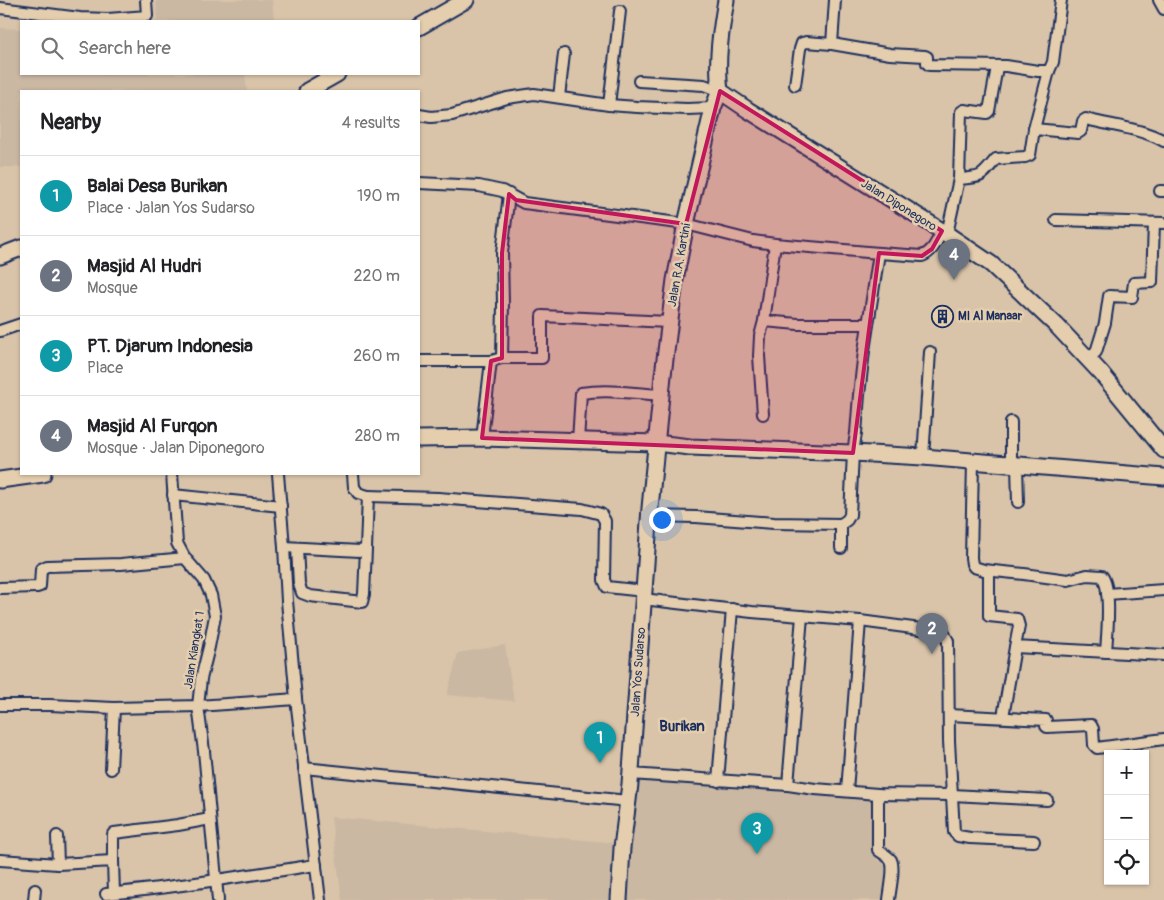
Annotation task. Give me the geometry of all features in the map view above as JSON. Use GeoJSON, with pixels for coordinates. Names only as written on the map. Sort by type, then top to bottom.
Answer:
{"type":"FeatureCollection","features":[{"type":"Feature","properties":{"kind":"street"},"geometry":{"type":"LineString","coordinates":[[0,8],[80,18],[108,19],[147,16],[146,0]]}},
{"type":"Feature","properties":{"kind":"street"},"geometry":{"type":"LineString","coordinates":[[420,26],[466,0]]}},
{"type":"Feature","properties":{"kind":"street"},"geometry":{"type":"LineString","coordinates":[[639,81],[704,84],[720,90],[718,73],[719,48],[726,0]]}},
{"type":"Feature","properties":{"kind":"street"},"geometry":{"type":"LineString","coordinates":[[832,44],[835,0]]}},
{"type":"Feature","properties":{"kind":"street"},"geometry":{"type":"LineString","coordinates":[[959,179],[982,176],[996,159],[1025,157],[1030,154],[1034,129],[1053,62],[1061,0]]}},
{"type":"Feature","properties":{"kind":"street"},"geometry":{"type":"LineString","coordinates":[[1159,0],[1164,9]]}},
{"type":"Feature","properties":{"kind":"street"},"geometry":{"type":"LineString","coordinates":[[609,105],[620,10]]}},
{"type":"Feature","properties":{"kind":"street"},"geometry":{"type":"LineString","coordinates":[[795,84],[800,49],[802,43],[806,42],[832,44],[890,54],[925,56],[929,65],[1006,66],[1049,71]]}},
{"type":"Feature","properties":{"kind":"street"},"geometry":{"type":"LineString","coordinates":[[559,97],[564,54]]}},
{"type":"Feature","properties":{"kind":"street"},"geometry":{"type":"LineString","coordinates":[[420,183],[479,186],[502,191],[524,203],[686,224],[774,244],[922,256],[932,249],[944,233],[959,179],[961,112],[964,110],[986,113],[989,111],[997,67]]}},
{"type":"Feature","properties":{"kind":"street"},"geometry":{"type":"LineString","coordinates":[[309,90],[336,75]]}},
{"type":"Feature","properties":{"kind":"street","name":"Jalan R.A. Kartini"},"geometry":{"type":"LineString","coordinates":[[656,443],[675,280],[713,108],[720,90]]}},
{"type":"Feature","properties":{"kind":"street","name":"Jalan Diponegoro"},"geometry":{"type":"LineString","coordinates":[[720,90],[748,110],[991,264],[1057,326],[1101,373],[1164,450]]}},
{"type":"Feature","properties":{"kind":"street"},"geometry":{"type":"LineString","coordinates":[[420,115],[431,117],[452,115],[507,98],[534,94],[609,105],[713,108]]}},
{"type":"Feature","properties":{"kind":"street"},"geometry":{"type":"LineString","coordinates":[[1034,129],[1078,133],[1081,131],[1083,121],[1086,119],[1142,132],[1164,141]]}},
{"type":"Feature","properties":{"kind":"street"},"geometry":{"type":"LineString","coordinates":[[502,358],[502,253],[509,194]]}},
{"type":"Feature","properties":{"kind":"street"},"geometry":{"type":"LineString","coordinates":[[1056,220],[1159,223],[1152,282]]}},
{"type":"Feature","properties":{"kind":"street"},"geometry":{"type":"LineString","coordinates":[[764,414],[759,356],[760,336],[764,321],[774,244]]}},
{"type":"Feature","properties":{"kind":"street"},"geometry":{"type":"LineString","coordinates":[[0,256],[20,248]]}},
{"type":"Feature","properties":{"kind":"street"},"geometry":{"type":"LineString","coordinates":[[649,516],[774,523],[841,524],[847,520],[850,515],[853,453],[864,351],[878,253]]}},
{"type":"Feature","properties":{"kind":"street"},"geometry":{"type":"LineString","coordinates":[[1088,360],[1096,352],[1105,323],[1109,296],[1132,297],[1134,282],[1164,283]]}},
{"type":"Feature","properties":{"kind":"street"},"geometry":{"type":"LineString","coordinates":[[420,361],[491,361],[502,358],[542,358],[542,316],[669,322]]}},
{"type":"Feature","properties":{"kind":"street"},"geometry":{"type":"LineString","coordinates":[[764,321],[798,324],[868,324]]}},
{"type":"Feature","properties":{"kind":"street"},"geometry":{"type":"LineString","coordinates":[[0,331],[20,324]]}},
{"type":"Feature","properties":{"kind":"street"},"geometry":{"type":"LineString","coordinates":[[923,457],[930,352]]}},
{"type":"Feature","properties":{"kind":"street"},"geometry":{"type":"LineString","coordinates":[[482,438],[491,361]]}},
{"type":"Feature","properties":{"kind":"street"},"geometry":{"type":"LineString","coordinates":[[578,441],[581,393],[608,392],[661,396]]}},
{"type":"Feature","properties":{"kind":"street"},"geometry":{"type":"LineString","coordinates":[[1011,422],[1018,502]]}},
{"type":"Feature","properties":{"kind":"street"},"geometry":{"type":"LineString","coordinates":[[420,439],[482,438],[656,443],[690,447],[853,453],[1164,477]]}},
{"type":"Feature","properties":{"kind":"street","name":"Jalan Yos Sudarso"},"geometry":{"type":"LineString","coordinates":[[619,900],[622,848],[631,774],[643,595],[656,443]]}},
{"type":"Feature","properties":{"kind":"street"},"geometry":{"type":"LineString","coordinates":[[973,462],[971,562],[973,565],[989,571],[1068,580],[1087,575],[1102,576],[1105,580],[1107,594],[1106,652]]}},
{"type":"Feature","properties":{"kind":"street"},"geometry":{"type":"LineString","coordinates":[[0,480],[36,475]]}},
{"type":"Feature","properties":{"kind":"street","name":"Jalan Kiangkat 1"},"geometry":{"type":"LineString","coordinates":[[172,475],[177,543],[185,558],[204,580],[211,596],[214,616],[201,679],[198,706],[218,900]]}},
{"type":"Feature","properties":{"kind":"street"},"geometry":{"type":"LineString","coordinates":[[278,475],[281,506],[302,593],[310,596],[362,602],[364,594],[368,496]]}},
{"type":"Feature","properties":{"kind":"street"},"geometry":{"type":"LineString","coordinates":[[353,475],[354,487],[358,494],[368,496],[438,498],[522,504],[582,509],[601,514],[605,521],[604,580],[607,587],[643,595],[732,609],[943,632],[948,641],[952,795],[956,835],[970,838],[1034,841]]}},
{"type":"Feature","properties":{"kind":"street"},"geometry":{"type":"LineString","coordinates":[[173,495],[281,506]]}},
{"type":"Feature","properties":{"kind":"street"},"geometry":{"type":"LineString","coordinates":[[841,524],[841,548]]}},
{"type":"Feature","properties":{"kind":"street"},"geometry":{"type":"LineString","coordinates":[[291,547],[360,551],[366,549]]}},
{"type":"Feature","properties":{"kind":"street"},"geometry":{"type":"LineString","coordinates":[[291,547],[286,601],[320,900]]}},
{"type":"Feature","properties":{"kind":"street"},"geometry":{"type":"LineString","coordinates":[[0,588],[38,587],[40,586],[40,569],[47,566],[121,564],[185,558]]}},
{"type":"Feature","properties":{"kind":"street"},"geometry":{"type":"LineString","coordinates":[[989,571],[989,616],[1017,619],[1019,626],[1004,717]]}},
{"type":"Feature","properties":{"kind":"street"},"geometry":{"type":"LineString","coordinates":[[1107,594],[1164,590]]}},
{"type":"Feature","properties":{"kind":"street"},"geometry":{"type":"LineString","coordinates":[[718,781],[732,609]]}},
{"type":"Feature","properties":{"kind":"street"},"geometry":{"type":"LineString","coordinates":[[788,786],[802,616]]}},
{"type":"Feature","properties":{"kind":"street"},"geometry":{"type":"LineString","coordinates":[[847,791],[860,622]]}},
{"type":"Feature","properties":{"kind":"street"},"geometry":{"type":"LineString","coordinates":[[1015,648],[1164,655]]}},
{"type":"Feature","properties":{"kind":"street"},"geometry":{"type":"LineString","coordinates":[[0,705],[114,708],[198,706],[296,699]]}},
{"type":"Feature","properties":{"kind":"street"},"geometry":{"type":"LineString","coordinates":[[111,769],[114,708]]}},
{"type":"Feature","properties":{"kind":"street"},"geometry":{"type":"LineString","coordinates":[[949,715],[1046,720],[1047,727],[1091,726],[1093,728],[1094,745],[1097,748],[1164,739]]}},
{"type":"Feature","properties":{"kind":"street"},"geometry":{"type":"LineString","coordinates":[[304,768],[628,801]]}},
{"type":"Feature","properties":{"kind":"street"},"geometry":{"type":"LineString","coordinates":[[631,774],[878,794],[952,795],[1047,800]]}},
{"type":"Feature","properties":{"kind":"street"},"geometry":{"type":"LineString","coordinates":[[878,794],[878,850],[890,858],[892,863],[893,900]]}},
{"type":"Feature","properties":{"kind":"street"},"geometry":{"type":"LineString","coordinates":[[210,819],[178,825],[114,832],[110,894],[164,888],[316,864]]}},
{"type":"Feature","properties":{"kind":"street"},"geometry":{"type":"LineString","coordinates":[[57,836],[58,864]]}},
{"type":"Feature","properties":{"kind":"street"},"geometry":{"type":"LineString","coordinates":[[0,860],[58,864],[113,861]]}},
{"type":"Feature","properties":{"kind":"highlighted area"},"geometry":{"type":"Polygon","coordinates":[[[720,91],[942,231],[932,249],[922,256],[879,253],[853,453],[482,438],[491,361],[502,358],[502,253],[509,194],[516,200],[686,224],[720,91]]]}},
{"type":"Feature","properties":{"kind":"shaded area"},"geometry":{"type":"Polygon","coordinates":[[[156,0],[272,0],[274,20],[157,20],[156,0]]]}},
{"type":"Feature","properties":{"kind":"shaded area"},"geometry":{"type":"Polygon","coordinates":[[[0,28],[20,29],[20,75],[245,75],[247,90],[20,90],[20,167],[0,167],[0,28]]]}},
{"type":"Feature","properties":{"kind":"shaded area"},"geometry":{"type":"Polygon","coordinates":[[[505,645],[514,701],[447,695],[458,653],[505,645]]]}},
{"type":"Feature","properties":{"kind":"shaded area"},"geometry":{"type":"Polygon","coordinates":[[[636,779],[879,800],[877,860],[890,864],[886,900],[342,900],[331,817],[629,844],[636,779]]]}},
{"type":"Feature","properties":{"kind":"place","name":"Masjid Al Furqon"},"geometry":{"type":"Point","coordinates":[954,280]}},
{"type":"Feature","properties":{"kind":"place","name":"MI Al Manaar"},"geometry":{"type":"Point","coordinates":[942,316]}},
{"type":"Feature","properties":{"kind":"place","name":"Masjid Al Hudri"},"geometry":{"type":"Point","coordinates":[932,654]}},
{"type":"Feature","properties":{"kind":"place","name":"Balai Desa Burikan"},"geometry":{"type":"Point","coordinates":[600,763]}},
{"type":"Feature","properties":{"kind":"place","name":"PT. Djarum Indonesia"},"geometry":{"type":"Point","coordinates":[757,854]}},
{"type":"Feature","properties":{"kind":"district","name":"Burikan"},"geometry":{"type":"Point","coordinates":[682,726]}}]}
